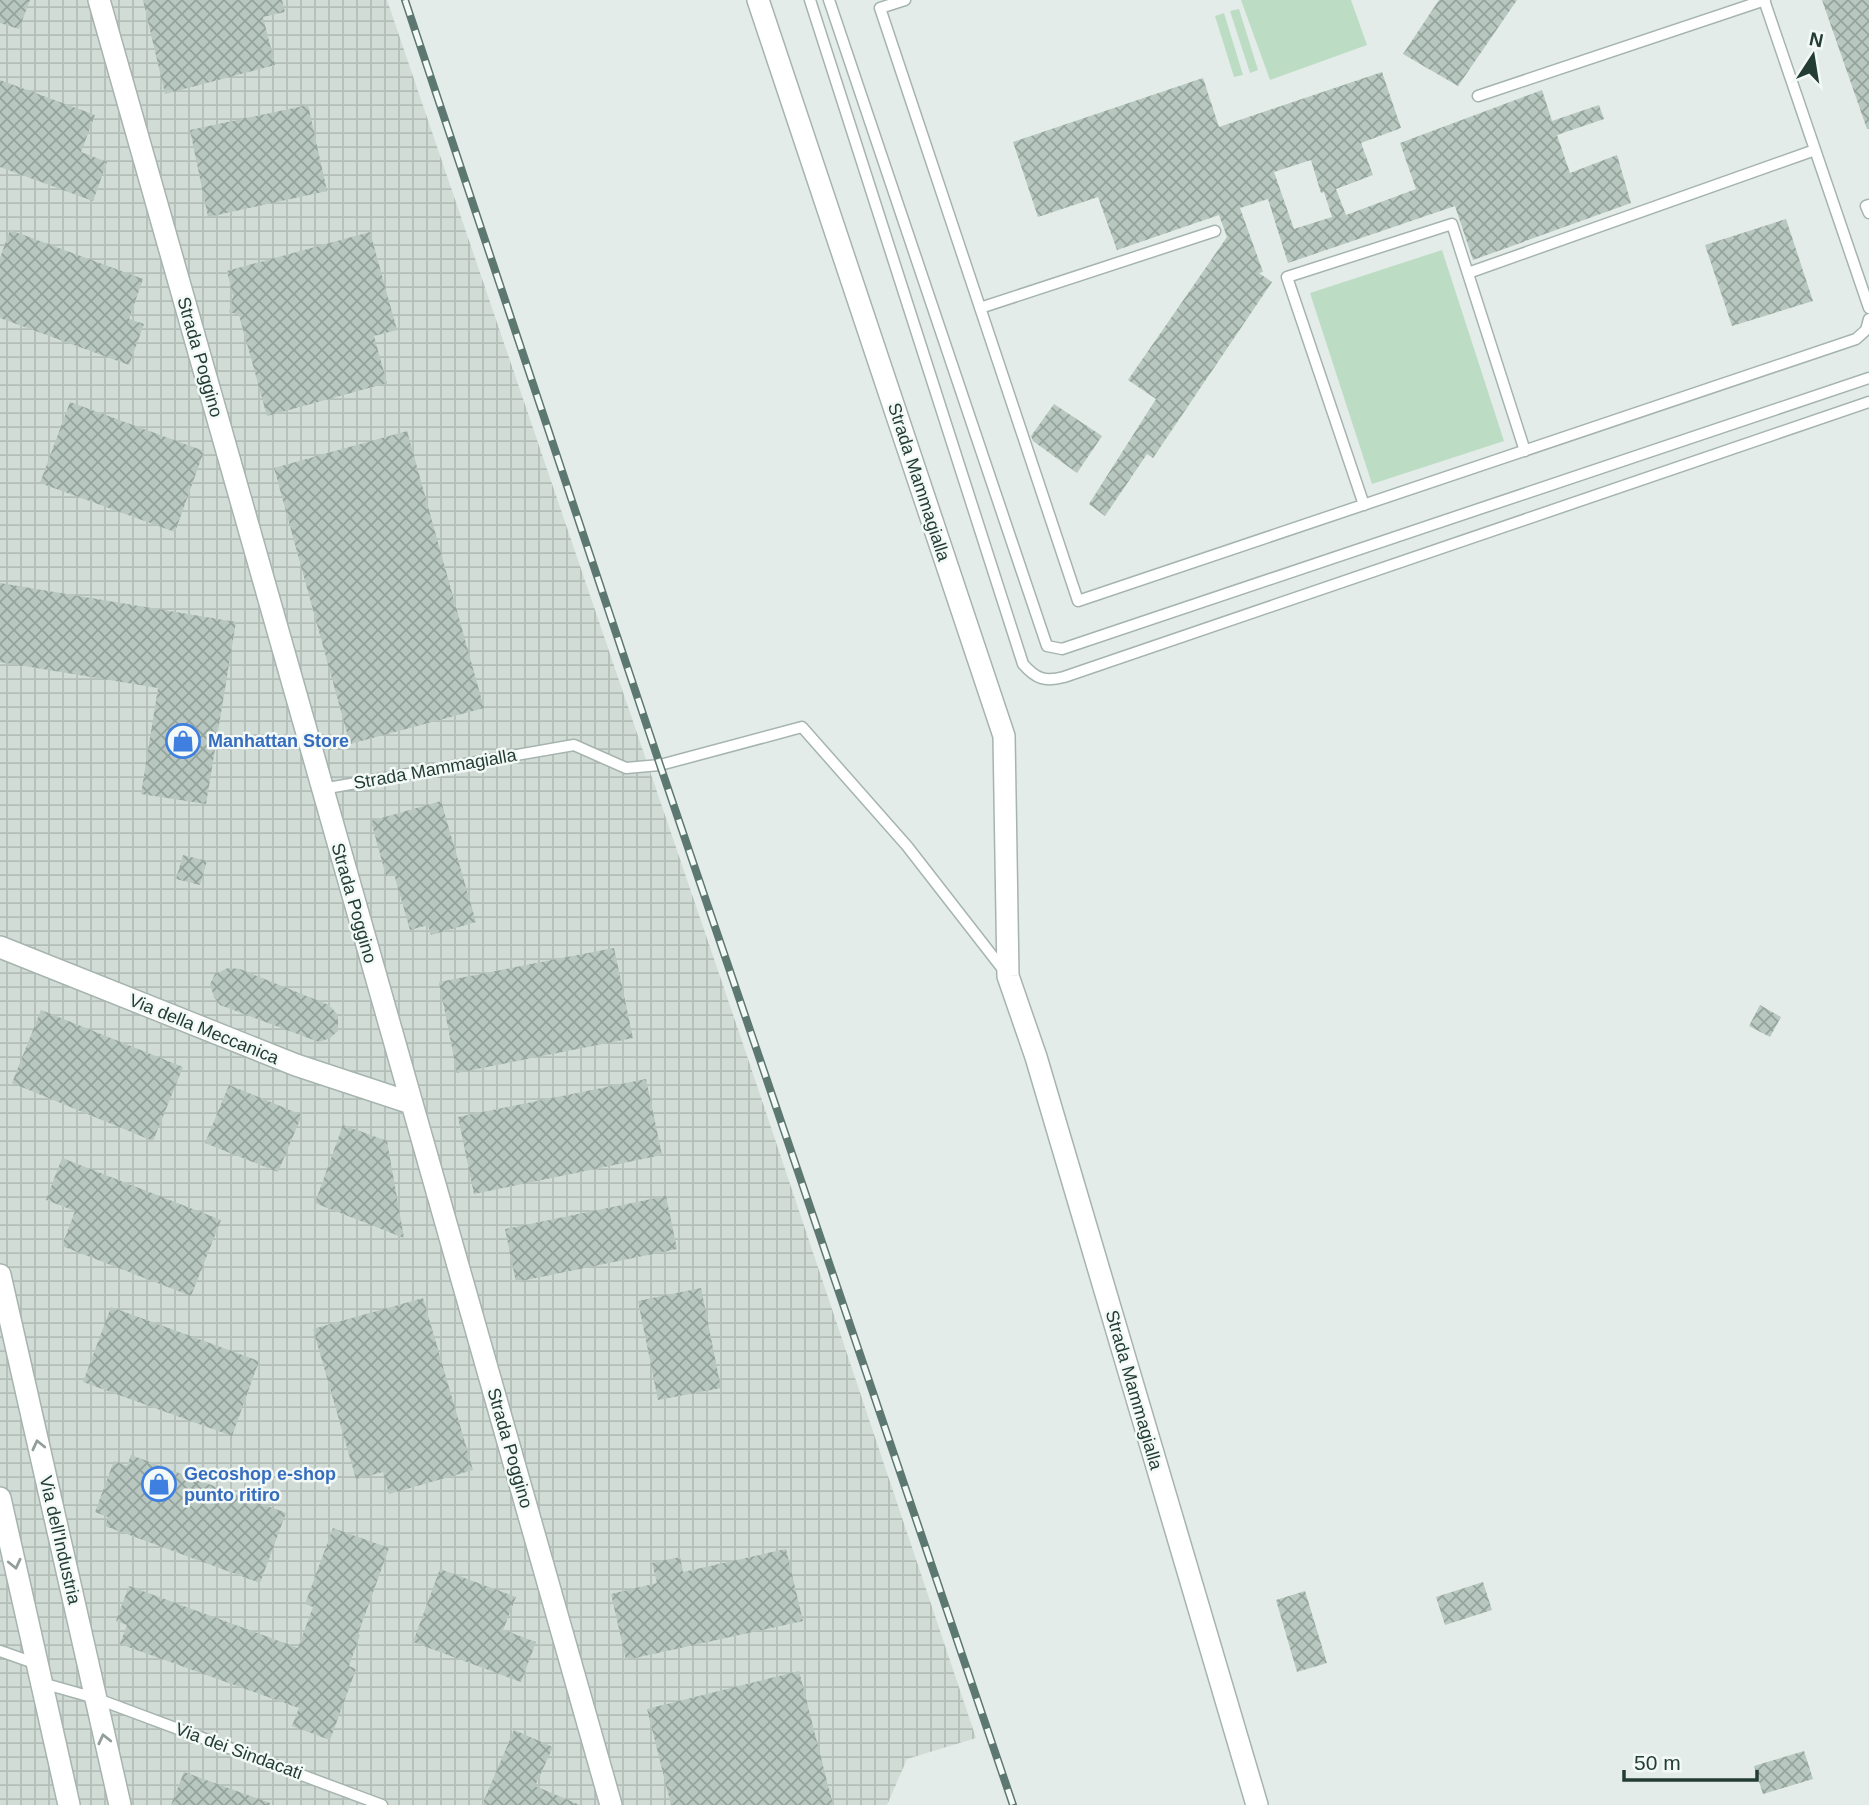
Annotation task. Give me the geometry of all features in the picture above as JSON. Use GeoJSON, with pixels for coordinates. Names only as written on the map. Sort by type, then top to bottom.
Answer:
{"type":"FeatureCollection","features":[{"type":"Feature","properties":{"kind":"street","name":"Strada Poggino"},"geometry":{"type":"LineString","coordinates":[[99,0],[611,1805]]}},
{"type":"Feature","properties":{"kind":"street","name":"Strada Mammagialla"},"geometry":{"type":"LineString","coordinates":[[758,0],[1004,736],[1008,976],[1040,1070],[1256,1805]]}},
{"type":"Feature","properties":{"kind":"street","name":"Via della Meccanica"},"geometry":{"type":"LineString","coordinates":[[0,947],[296,1065],[411,1103]]}},
{"type":"Feature","properties":{"kind":"street","name":"Via dell'Industria"},"geometry":{"type":"LineString","coordinates":[[0,1275],[120,1805]]}},
{"type":"Feature","properties":{"kind":"street"},"geometry":{"type":"LineString","coordinates":[[0,1498],[69,1805]]}},
{"type":"Feature","properties":{"kind":"lane"},"geometry":{"type":"LineString","coordinates":[[810,0],[1023,664],[1033,676],[1049,681],[1064,677],[1869,402]]}},
{"type":"Feature","properties":{"kind":"lane"},"geometry":{"type":"LineString","coordinates":[[829,0],[1047,646],[1062,649],[1869,378]]}},
{"type":"Feature","properties":{"kind":"lane"},"geometry":{"type":"LineString","coordinates":[[905,0],[880,8],[1078,601],[1856,340],[1866,330],[1869,319]]}},
{"type":"Feature","properties":{"kind":"lane"},"geometry":{"type":"LineString","coordinates":[[1478,96],[1765,0],[1869,308]]}},
{"type":"Feature","properties":{"kind":"lane"},"geometry":{"type":"LineString","coordinates":[[1468,273],[1815,149]]}},
{"type":"Feature","properties":{"kind":"lane"},"geometry":{"type":"LineString","coordinates":[[1869,205],[1866,206],[1869,214]]}},
{"type":"Feature","properties":{"kind":"lane"},"geometry":{"type":"LineString","coordinates":[[1364,505],[1287,277],[1452,224],[1525,451]]}},
{"type":"Feature","properties":{"kind":"lane"},"geometry":{"type":"LineString","coordinates":[[980,308],[1214,230]]}},
{"type":"Feature","properties":{"kind":"lane","name":"Strada Mammagialla"},"geometry":{"type":"LineString","coordinates":[[322,789],[574,745],[626,768],[660,765],[802,727],[907,846],[1008,976]]}},
{"type":"Feature","properties":{"kind":"lane"},"geometry":{"type":"LineString","coordinates":[[0,1651],[39,1673]]}},
{"type":"Feature","properties":{"kind":"lane","name":"Via dei Sindacati"},"geometry":{"type":"LineString","coordinates":[[39,1673],[95,1698],[382,1805]]}},
{"type":"Feature","properties":{"kind":"shaded area"},"geometry":{"type":"Polygon","coordinates":[[[0,0],[387,0],[976,1738],[907,1759],[887,1805],[0,1805],[0,0]]]}},
{"type":"Feature","properties":{"kind":"green space"},"geometry":{"type":"Polygon","coordinates":[[[1241,0],[1351,0],[1367,45],[1270,80],[1241,0]]]}},
{"type":"Feature","properties":{"kind":"green space"},"geometry":{"type":"Polygon","coordinates":[[[1239,9],[1258,70],[1250,73],[1230,11],[1239,9]]]}},
{"type":"Feature","properties":{"kind":"green space"},"geometry":{"type":"Polygon","coordinates":[[[1224,13],[1243,75],[1234,77],[1215,16],[1224,13]]]}},
{"type":"Feature","properties":{"kind":"green space"},"geometry":{"type":"Polygon","coordinates":[[[1442,250],[1504,441],[1372,484],[1310,293],[1442,250]]]}},
{"type":"Feature","properties":{"kind":"building"},"geometry":{"type":"Polygon","coordinates":[[[0,0],[30,0],[19,29],[0,23],[0,0]]]}},
{"type":"Feature","properties":{"kind":"building"},"geometry":{"type":"Polygon","coordinates":[[[143,0],[282,0],[285,12],[263,17],[275,65],[165,94],[143,0]]]}},
{"type":"Feature","properties":{"kind":"building"},"geometry":{"type":"Polygon","coordinates":[[[1439,0],[1517,0],[1458,86],[1403,54],[1439,0]]]}},
{"type":"Feature","properties":{"kind":"building"},"geometry":{"type":"Polygon","coordinates":[[[1822,0],[1869,0],[1869,129],[1867,129],[1822,0]]]}},
{"type":"Feature","properties":{"kind":"building"},"geometry":{"type":"Polygon","coordinates":[[[1382,72],[1401,128],[1361,143],[1373,175],[1336,189],[1346,215],[1416,189],[1400,143],[1542,90],[1552,121],[1599,105],[1604,119],[1557,135],[1570,173],[1617,155],[1631,203],[1473,260],[1455,206],[1288,263],[1268,199],[1240,208],[1263,272],[1259,273],[1272,282],[1153,458],[1147,454],[1105,516],[1089,504],[1156,399],[1128,380],[1227,237],[1219,215],[1117,250],[1098,197],[1038,217],[1013,142],[1203,78],[1219,127],[1382,72]],[[1311,160],[1274,172],[1294,229],[1332,217],[1324,192],[1321,193],[1311,160]]]}},
{"type":"Feature","properties":{"kind":"building"},"geometry":{"type":"Polygon","coordinates":[[[0,80],[95,115],[81,152],[107,162],[93,201],[0,167],[0,80]]]}},
{"type":"Feature","properties":{"kind":"building"},"geometry":{"type":"Polygon","coordinates":[[[308,105],[327,191],[208,217],[190,130],[308,105]]]}},
{"type":"Feature","properties":{"kind":"building"},"geometry":{"type":"Polygon","coordinates":[[[1786,219],[1813,301],[1732,326],[1705,245],[1786,219]]]}},
{"type":"Feature","properties":{"kind":"building"},"geometry":{"type":"Polygon","coordinates":[[[10,230],[143,279],[129,319],[144,324],[129,365],[0,318],[0,258],[10,230]]]}},
{"type":"Feature","properties":{"kind":"building"},"geometry":{"type":"Polygon","coordinates":[[[370,232],[397,330],[374,336],[387,383],[267,416],[239,315],[229,312],[233,296],[227,271],[370,232]]]}},
{"type":"Feature","properties":{"kind":"building"},"geometry":{"type":"Polygon","coordinates":[[[70,402],[204,451],[175,532],[40,483],[70,402]]]}},
{"type":"Feature","properties":{"kind":"building"},"geometry":{"type":"Polygon","coordinates":[[[1054,404],[1102,436],[1077,473],[1033,441],[1031,436],[1054,404]]]}},
{"type":"Feature","properties":{"kind":"building"},"geometry":{"type":"Polygon","coordinates":[[[407,431],[484,708],[350,744],[274,468],[407,431]]]}},
{"type":"Feature","properties":{"kind":"building","name":"Manhattan Store"},"geometry":{"type":"Polygon","coordinates":[[[0,583],[236,622],[206,804],[141,794],[158,688],[0,662],[0,583]]]}},
{"type":"Feature","properties":{"kind":"building"},"geometry":{"type":"Polygon","coordinates":[[[441,801],[476,922],[431,935],[428,925],[410,930],[394,874],[386,876],[371,821],[441,801]]]}},
{"type":"Feature","properties":{"kind":"building"},"geometry":{"type":"Polygon","coordinates":[[[183,855],[207,861],[200,885],[176,879],[183,855]]]}},
{"type":"Feature","properties":{"kind":"building"},"geometry":{"type":"Polygon","coordinates":[[[614,948],[633,1038],[457,1073],[439,982],[614,948]]]}},
{"type":"Feature","properties":{"kind":"building"},"geometry":{"type":"Polygon","coordinates":[[[228,968],[240,969],[329,1005],[338,1015],[338,1031],[319,1042],[220,1005],[210,984],[215,974],[228,968]]]}},
{"type":"Feature","properties":{"kind":"building"},"geometry":{"type":"Polygon","coordinates":[[[1760,1005],[1781,1017],[1770,1037],[1749,1026],[1760,1005]]]}},
{"type":"Feature","properties":{"kind":"building"},"geometry":{"type":"Polygon","coordinates":[[[41,1010],[183,1067],[153,1141],[12,1083],[41,1010]]]}},
{"type":"Feature","properties":{"kind":"building"},"geometry":{"type":"Polygon","coordinates":[[[646,1079],[662,1155],[474,1194],[458,1117],[646,1079]]]}},
{"type":"Feature","properties":{"kind":"building"},"geometry":{"type":"Polygon","coordinates":[[[229,1085],[302,1115],[278,1172],[205,1143],[229,1085]]]}},
{"type":"Feature","properties":{"kind":"building"},"geometry":{"type":"Polygon","coordinates":[[[343,1125],[387,1141],[404,1238],[315,1203],[343,1125]]]}},
{"type":"Feature","properties":{"kind":"building"},"geometry":{"type":"Polygon","coordinates":[[[62,1158],[221,1220],[191,1296],[62,1246],[75,1211],[46,1200],[62,1158]]]}},
{"type":"Feature","properties":{"kind":"building"},"geometry":{"type":"Polygon","coordinates":[[[666,1196],[677,1249],[516,1282],[505,1229],[666,1196]]]}},
{"type":"Feature","properties":{"kind":"building"},"geometry":{"type":"Polygon","coordinates":[[[701,1288],[721,1388],[658,1400],[638,1301],[701,1288]]]}},
{"type":"Feature","properties":{"kind":"building"},"geometry":{"type":"Polygon","coordinates":[[[423,1298],[473,1470],[389,1494],[383,1472],[356,1479],[313,1329],[423,1298]]]}},
{"type":"Feature","properties":{"kind":"building"},"geometry":{"type":"Polygon","coordinates":[[[111,1307],[259,1361],[232,1436],[83,1382],[111,1307]]]}},
{"type":"Feature","properties":{"kind":"building"},"geometry":{"type":"Polygon","coordinates":[[[131,1455],[286,1513],[260,1583],[105,1526],[108,1517],[95,1512],[114,1461],[127,1466],[131,1455]]]}},
{"type":"Feature","properties":{"kind":"building"},"geometry":{"type":"Polygon","coordinates":[[[333,1528],[389,1548],[358,1634],[360,1635],[349,1666],[356,1669],[330,1740],[292,1726],[299,1708],[120,1644],[127,1625],[116,1621],[129,1586],[298,1648],[313,1607],[305,1604],[333,1528]]]}},
{"type":"Feature","properties":{"kind":"building"},"geometry":{"type":"Polygon","coordinates":[[[786,1549],[803,1621],[626,1660],[611,1594],[657,1583],[652,1563],[680,1557],[683,1572],[786,1549]]]}},
{"type":"Feature","properties":{"kind":"building"},"geometry":{"type":"Polygon","coordinates":[[[440,1569],[516,1597],[503,1630],[536,1642],[521,1682],[413,1642],[440,1569]]]}},
{"type":"Feature","properties":{"kind":"building"},"geometry":{"type":"Polygon","coordinates":[[[1483,1582],[1492,1610],[1445,1625],[1436,1597],[1483,1582]]]}},
{"type":"Feature","properties":{"kind":"building"},"geometry":{"type":"Polygon","coordinates":[[[1305,1591],[1327,1663],[1297,1672],[1276,1600],[1305,1591]]]}},
{"type":"Feature","properties":{"kind":"building"},"geometry":{"type":"Polygon","coordinates":[[[799,1671],[833,1805],[671,1805],[647,1709],[799,1671]]]}},
{"type":"Feature","properties":{"kind":"building"},"geometry":{"type":"Polygon","coordinates":[[[514,1730],[553,1747],[535,1786],[580,1805],[482,1805],[514,1730]]]}},
{"type":"Feature","properties":{"kind":"building"},"geometry":{"type":"Polygon","coordinates":[[[1804,1751],[1813,1779],[1763,1794],[1754,1766],[1804,1751]]]}},
{"type":"Feature","properties":{"kind":"building"},"geometry":{"type":"Polygon","coordinates":[[[184,1772],[270,1803],[270,1805],[171,1805],[184,1772]]]}},
{"type":"Feature","properties":{"kind":"railway"},"geometry":{"type":"LineString","coordinates":[[405,0],[660,765],[1013,1805]]}},
{"type":"Feature","properties":{"kind":"place","name":"Manhattan Store"},"geometry":{"type":"Point","coordinates":[183,741]}},
{"type":"Feature","properties":{"kind":"place","name":"Gecoshop e-shop punto ritiro"},"geometry":{"type":"Point","coordinates":[159,1484]}}]}
